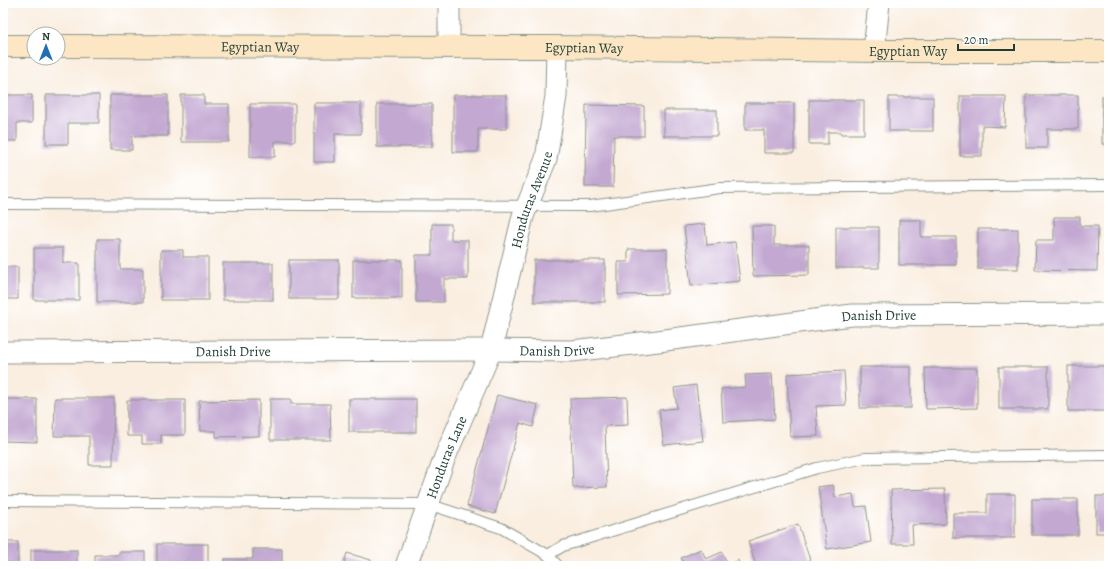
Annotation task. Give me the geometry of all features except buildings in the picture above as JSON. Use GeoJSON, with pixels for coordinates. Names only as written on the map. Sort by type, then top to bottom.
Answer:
{"type":"FeatureCollection","features":[{"type":"Feature","properties":{"kind":"street"},"geometry":{"type":"LineString","coordinates":[[449,3],[450,47]]}},
{"type":"Feature","properties":{"kind":"street"},"geometry":{"type":"LineString","coordinates":[[874,51],[879,3]]}},
{"type":"Feature","properties":{"kind":"street"},"geometry":{"type":"LineString","coordinates":[[3,46],[26,46]]}},
{"type":"Feature","properties":{"kind":"street","name":"Egyptian Way"},"geometry":{"type":"LineString","coordinates":[[66,46],[556,47],[874,51],[1109,51]]}},
{"type":"Feature","properties":{"kind":"street","name":"Honduras Avenue"},"geometry":{"type":"LineString","coordinates":[[491,350],[523,216],[546,160],[556,96],[556,47]]}},
{"type":"Feature","properties":{"kind":"street","name":"Danish Drive"},"geometry":{"type":"LineString","coordinates":[[3,352],[572,351],[658,342],[852,315],[1109,314]]}},
{"type":"Feature","properties":{"kind":"street","name":"Honduras Lane"},"geometry":{"type":"LineString","coordinates":[[406,566],[445,457],[491,350]]}},
{"type":"Feature","properties":{"kind":"lane"},"geometry":{"type":"LineString","coordinates":[[3,204],[590,206],[720,188],[1109,185]]}},
{"type":"Feature","properties":{"kind":"lane"},"geometry":{"type":"LineString","coordinates":[[548,555],[563,546],[810,470],[865,458],[1109,455]]}},
{"type":"Feature","properties":{"kind":"lane"},"geometry":{"type":"LineString","coordinates":[[3,501],[428,504],[501,528],[548,555],[558,566]]}}]}
